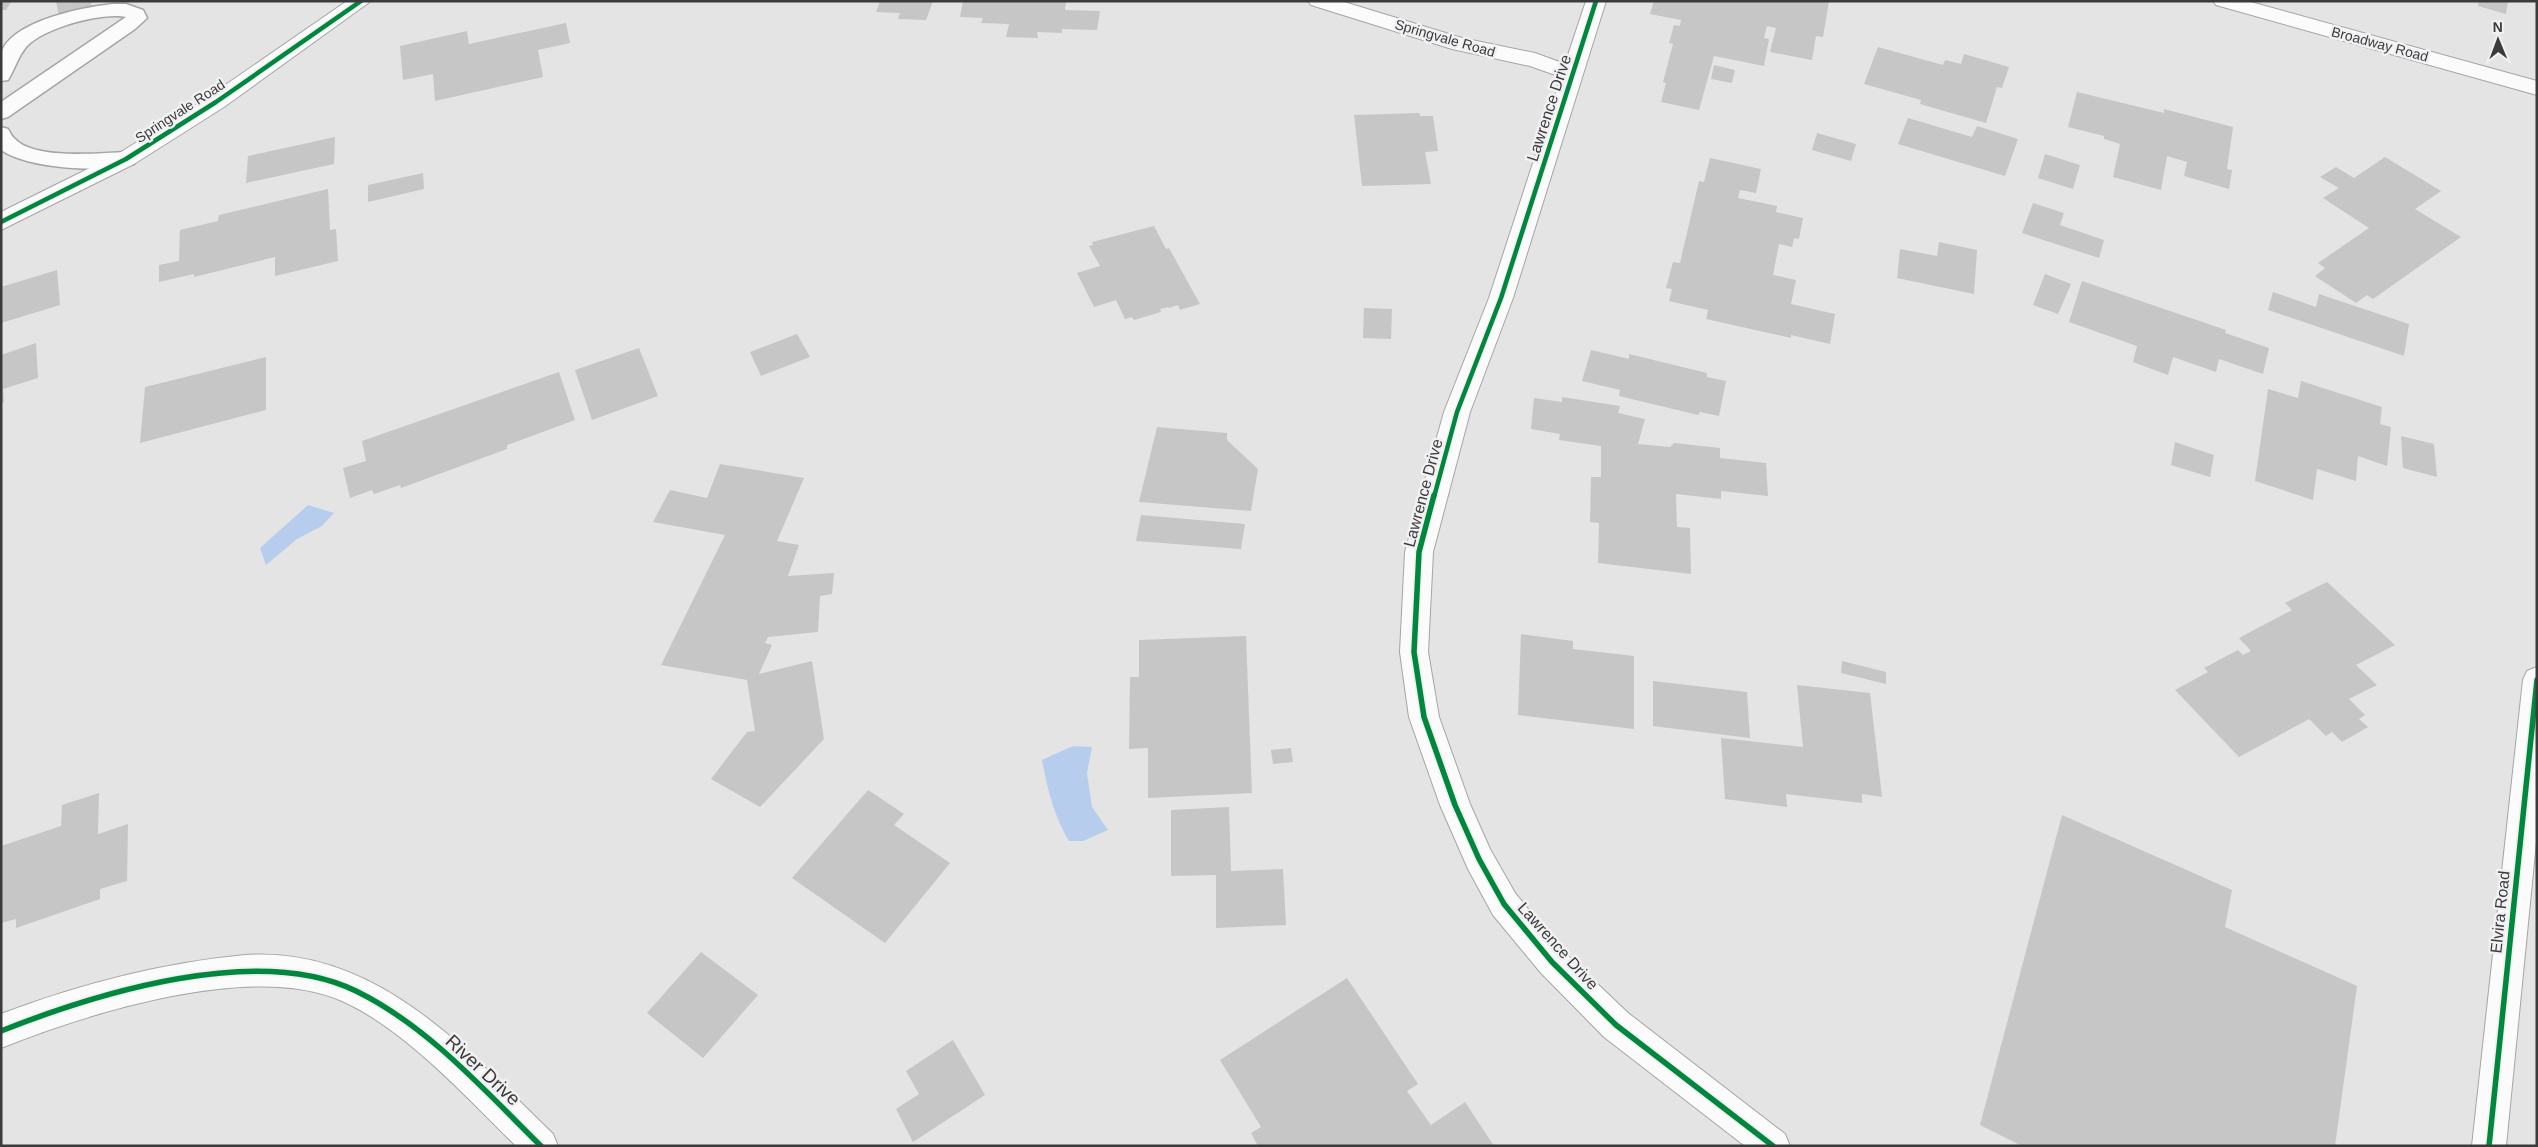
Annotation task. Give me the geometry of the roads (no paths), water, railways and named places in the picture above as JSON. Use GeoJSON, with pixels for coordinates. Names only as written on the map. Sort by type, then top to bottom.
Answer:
{"type":"FeatureCollection","features":[{"type":"Feature","properties":{"kind":"street","name":"Springvale Road"},"geometry":{"type":"LineString","coordinates":[[1,222],[126,159],[216,102],[361,1]]}},
{"type":"Feature","properties":{"kind":"street","name":"Springvale Road"},"geometry":{"type":"LineString","coordinates":[[1318,1],[1459,44],[1535,60],[1572,74]]}},
{"type":"Feature","properties":{"kind":"street","name":"Lawrence Drive"},"geometry":{"type":"LineString","coordinates":[[1596,1],[1501,298],[1457,412],[1419,552],[1414,652],[1424,717],[1455,805],[1478,859],[1510,912],[1552,962],[1616,1025],[1774,1146]]}},
{"type":"Feature","properties":{"kind":"street","name":"Broadway Road"},"geometry":{"type":"LineString","coordinates":[[2223,1],[2537,88]]}},
{"type":"Feature","properties":{"kind":"street","name":"Elvira Road"},"geometry":{"type":"LineString","coordinates":[[2488,1146],[2537,680]]}},
{"type":"Feature","properties":{"kind":"street","name":"River Drive"},"geometry":{"type":"LineString","coordinates":[[1,1031],[85,1002],[169,982],[234,972],[283,971],[331,980],[376,1001],[438,1048],[541,1146]]}},
{"type":"Feature","properties":{"kind":"lane"},"geometry":{"type":"LineString","coordinates":[[1,75],[9,57],[22,40],[50,24],[108,9],[125,10],[136,14],[137,18],[128,25],[1,112]]}},
{"type":"Feature","properties":{"kind":"lane"},"geometry":{"type":"LineString","coordinates":[[1,134],[7,144],[23,152],[43,157],[76,162],[126,159]]}},
{"type":"Feature","properties":{"kind":"water"},"geometry":{"type":"Polygon","coordinates":[[[308,505],[334,513],[322,526],[297,539],[266,565],[260,548],[308,505]]]}},
{"type":"Feature","properties":{"kind":"water"},"geometry":{"type":"Polygon","coordinates":[[[1073,746],[1092,747],[1087,773],[1092,807],[1108,830],[1083,841],[1069,841],[1063,831],[1046,782],[1042,760],[1073,746]]]}}]}
